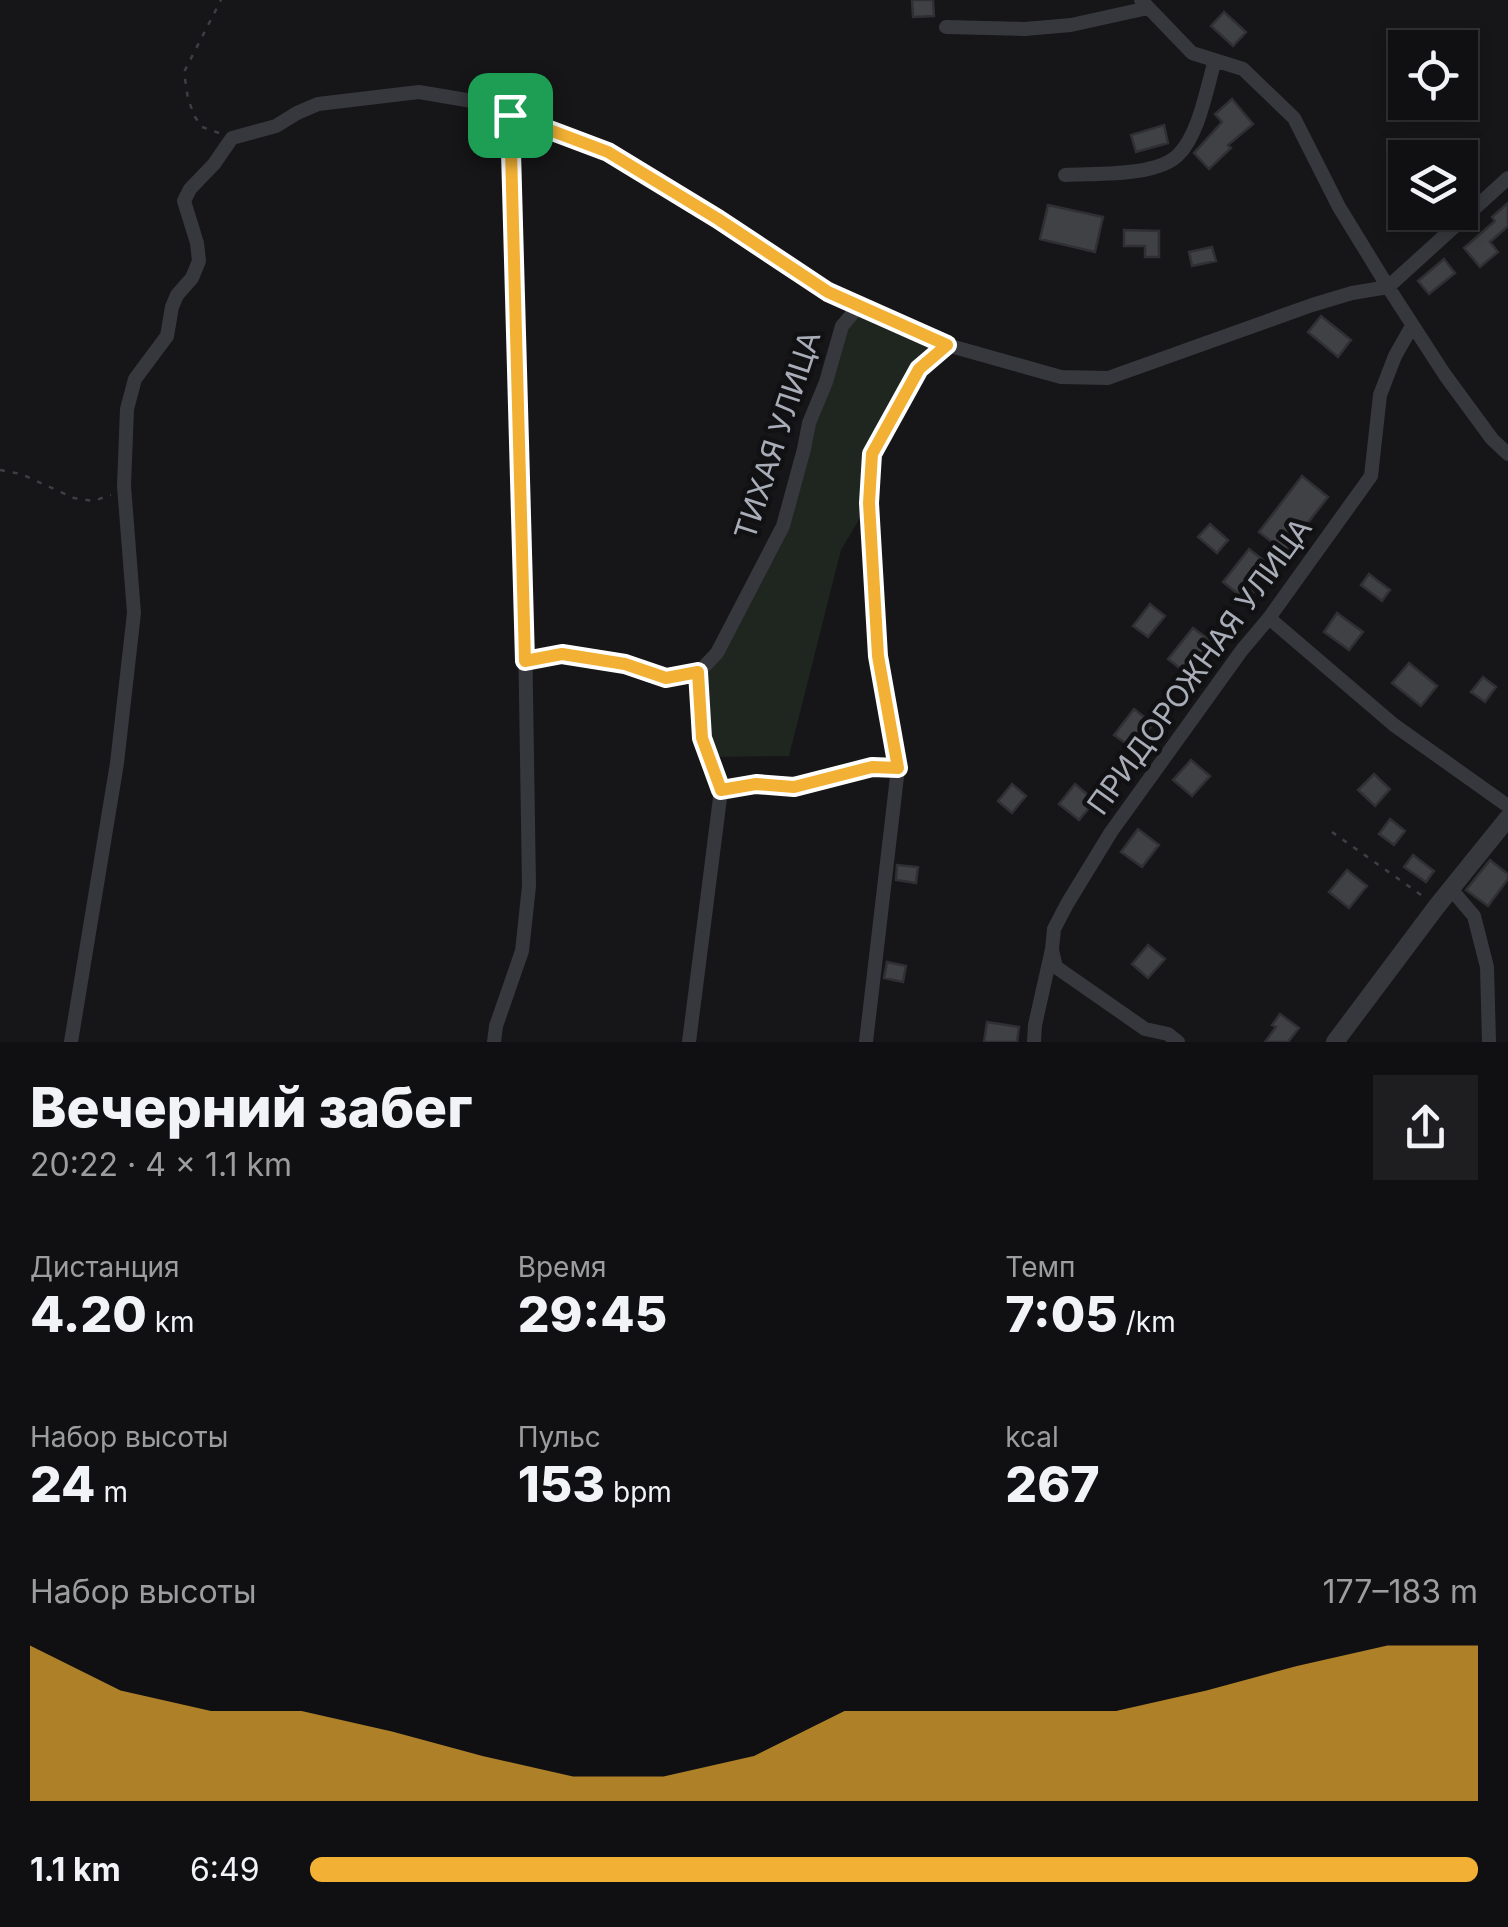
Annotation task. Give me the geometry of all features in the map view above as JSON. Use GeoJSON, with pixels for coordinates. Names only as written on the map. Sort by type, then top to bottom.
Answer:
{"type":"FeatureCollection","features":[{"type":"Feature","properties":{"kind":"street"},"geometry":{"type":"LineString","coordinates":[[946,26],[1071,25],[1144,4],[1192,54],[1242,69],[1294,118],[1339,208],[1412,326],[1492,439],[1508,454]]}},
{"type":"Feature","properties":{"kind":"street"},"geometry":{"type":"LineString","coordinates":[[1064,174],[1152,169],[1178,156],[1194,130],[1215,60]]}},
{"type":"Feature","properties":{"kind":"street"},"geometry":{"type":"LineString","coordinates":[[71,1042],[117,764],[134,613],[124,486],[127,409],[142,367],[167,336],[177,295],[192,278],[199,261],[184,200],[232,138],[276,126],[318,104],[419,92],[472,101],[608,152],[828,292],[947,345],[1061,377],[1108,378],[1312,305],[1388,287],[1508,178]]}},
{"type":"Feature","properties":{"kind":"street"},"geometry":{"type":"LineString","coordinates":[[494,1042],[522,951],[529,886],[510,115]]}},
{"type":"Feature","properties":{"kind":"street","name":"ТИХАЯ УЛИЦА"},"geometry":{"type":"LineString","coordinates":[[698,672],[718,653],[783,526],[809,423],[842,326],[858,306]]}},
{"type":"Feature","properties":{"kind":"street","name":"ПРИДОРОЖНАЯ УЛИЦА"},"geometry":{"type":"LineString","coordinates":[[1034,1042],[1054,929],[1066,904],[1111,832],[1371,476],[1380,395],[1412,326]]}},
{"type":"Feature","properties":{"kind":"street"},"geometry":{"type":"LineString","coordinates":[[866,1042],[898,768],[878,656],[869,503],[872,454],[919,369],[947,345]]}},
{"type":"Feature","properties":{"kind":"street"},"geometry":{"type":"LineString","coordinates":[[1270,618],[1394,725],[1508,806]]}},
{"type":"Feature","properties":{"kind":"street"},"geometry":{"type":"LineString","coordinates":[[525,661],[562,654],[625,664],[666,678],[698,672],[702,738],[721,790],[689,1042]]}},
{"type":"Feature","properties":{"kind":"street"},"geometry":{"type":"LineString","coordinates":[[721,790],[756,784],[794,787],[872,767],[898,768]]}},
{"type":"Feature","properties":{"kind":"street"},"geometry":{"type":"LineString","coordinates":[[1335,1042],[1508,818]]}},
{"type":"Feature","properties":{"kind":"street"},"geometry":{"type":"LineString","coordinates":[[1451,889],[1474,916],[1487,967],[1490,1042]]}},
{"type":"Feature","properties":{"kind":"street"},"geometry":{"type":"LineString","coordinates":[[1052,949],[1056,967],[1145,1029],[1168,1034],[1178,1042]]}},
{"type":"Feature","properties":{"kind":"path"},"geometry":{"type":"LineString","coordinates":[[221,0],[184,72],[188,98],[202,127],[232,138]]}},
{"type":"Feature","properties":{"kind":"path"},"geometry":{"type":"LineString","coordinates":[[0,470],[21,474],[74,498],[93,501],[124,486]]}},
{"type":"Feature","properties":{"kind":"path"},"geometry":{"type":"LineString","coordinates":[[1332,832],[1437,906]]}},
{"type":"Feature","properties":{"kind":"shaded area"},"geometry":{"type":"Polygon","coordinates":[[[859,306],[947,345],[919,369],[872,454],[869,503],[841,550],[789,756],[709,757],[698,673],[717,653],[783,526],[842,326],[859,306]]]}},
{"type":"Feature","properties":{"kind":"building"},"geometry":{"type":"Polygon","coordinates":[[[912,0],[933,0],[934,16],[913,17],[912,0]]]}},
{"type":"Feature","properties":{"kind":"building"},"geometry":{"type":"Polygon","coordinates":[[[1224,12],[1246,32],[1233,46],[1211,26],[1224,12]]]}},
{"type":"Feature","properties":{"kind":"building"},"geometry":{"type":"Polygon","coordinates":[[[1232,99],[1253,124],[1228,145],[1231,148],[1209,169],[1194,153],[1222,122],[1215,114],[1232,99]]]}},
{"type":"Feature","properties":{"kind":"building"},"geometry":{"type":"Polygon","coordinates":[[[1164,125],[1168,143],[1136,152],[1131,135],[1164,125]]]}},
{"type":"Feature","properties":{"kind":"building"},"geometry":{"type":"Polygon","coordinates":[[[1508,203],[1508,226],[1490,242],[1498,252],[1480,267],[1464,248],[1495,221],[1492,217],[1508,203]]]}},
{"type":"Feature","properties":{"kind":"building"},"geometry":{"type":"Polygon","coordinates":[[[1048,205],[1103,217],[1095,252],[1040,239],[1048,205]]]}},
{"type":"Feature","properties":{"kind":"building"},"geometry":{"type":"Polygon","coordinates":[[[1124,230],[1159,231],[1159,257],[1145,257],[1145,246],[1124,246],[1124,230]]]}},
{"type":"Feature","properties":{"kind":"building"},"geometry":{"type":"Polygon","coordinates":[[[1212,247],[1216,261],[1192,266],[1189,252],[1212,247]]]}},
{"type":"Feature","properties":{"kind":"building"},"geometry":{"type":"Polygon","coordinates":[[[1444,259],[1455,273],[1429,294],[1418,281],[1444,259]]]}},
{"type":"Feature","properties":{"kind":"building"},"geometry":{"type":"Polygon","coordinates":[[[1321,316],[1351,340],[1338,357],[1308,332],[1321,316]]]}},
{"type":"Feature","properties":{"kind":"building"},"geometry":{"type":"Polygon","coordinates":[[[1302,476],[1328,497],[1285,552],[1259,532],[1302,476]]]}},
{"type":"Feature","properties":{"kind":"building"},"geometry":{"type":"Polygon","coordinates":[[[1210,524],[1228,540],[1217,553],[1198,537],[1210,524]]]}},
{"type":"Feature","properties":{"kind":"building"},"geometry":{"type":"Polygon","coordinates":[[[1249,549],[1272,567],[1247,601],[1223,582],[1249,549]]]}},
{"type":"Feature","properties":{"kind":"building"},"geometry":{"type":"Polygon","coordinates":[[[1369,574],[1390,590],[1382,601],[1361,585],[1369,574]]]}},
{"type":"Feature","properties":{"kind":"building"},"geometry":{"type":"Polygon","coordinates":[[[1150,604],[1165,616],[1148,637],[1133,626],[1150,604]]]}},
{"type":"Feature","properties":{"kind":"building"},"geometry":{"type":"Polygon","coordinates":[[[1337,613],[1363,632],[1349,650],[1324,632],[1337,613]]]}},
{"type":"Feature","properties":{"kind":"building"},"geometry":{"type":"Polygon","coordinates":[[[1193,628],[1211,641],[1186,673],[1168,659],[1193,628]]]}},
{"type":"Feature","properties":{"kind":"building"},"geometry":{"type":"Polygon","coordinates":[[[1409,663],[1437,686],[1421,706],[1392,683],[1409,663]]]}},
{"type":"Feature","properties":{"kind":"building"},"geometry":{"type":"Polygon","coordinates":[[[1483,677],[1496,687],[1485,702],[1471,692],[1483,677]]]}},
{"type":"Feature","properties":{"kind":"building"},"geometry":{"type":"Polygon","coordinates":[[[1134,709],[1153,724],[1134,749],[1114,735],[1134,709]]]}},
{"type":"Feature","properties":{"kind":"building"},"geometry":{"type":"Polygon","coordinates":[[[1191,760],[1210,776],[1192,796],[1173,780],[1191,760]]]}},
{"type":"Feature","properties":{"kind":"building"},"geometry":{"type":"Polygon","coordinates":[[[1374,774],[1390,789],[1375,806],[1358,790],[1374,774]]]}},
{"type":"Feature","properties":{"kind":"building"},"geometry":{"type":"Polygon","coordinates":[[[1012,784],[1026,796],[1012,813],[998,801],[1012,784]]]}},
{"type":"Feature","properties":{"kind":"building"},"geometry":{"type":"Polygon","coordinates":[[[1075,784],[1095,801],[1079,820],[1059,804],[1075,784]]]}},
{"type":"Feature","properties":{"kind":"building"},"geometry":{"type":"Polygon","coordinates":[[[1390,819],[1405,831],[1394,845],[1379,834],[1390,819]]]}},
{"type":"Feature","properties":{"kind":"building"},"geometry":{"type":"Polygon","coordinates":[[[1138,829],[1159,845],[1142,867],[1121,852],[1138,829]]]}},
{"type":"Feature","properties":{"kind":"building"},"geometry":{"type":"Polygon","coordinates":[[[1413,855],[1434,871],[1426,882],[1404,867],[1413,855]]]}},
{"type":"Feature","properties":{"kind":"building"},"geometry":{"type":"Polygon","coordinates":[[[1490,860],[1508,874],[1508,879],[1488,906],[1466,890],[1490,860]]]}},
{"type":"Feature","properties":{"kind":"building"},"geometry":{"type":"Polygon","coordinates":[[[897,865],[918,867],[916,883],[896,880],[897,865]]]}},
{"type":"Feature","properties":{"kind":"building"},"geometry":{"type":"Polygon","coordinates":[[[1347,870],[1367,886],[1349,908],[1329,892],[1347,870]]]}},
{"type":"Feature","properties":{"kind":"building"},"geometry":{"type":"Polygon","coordinates":[[[1148,945],[1165,959],[1148,978],[1132,964],[1148,945]]]}},
{"type":"Feature","properties":{"kind":"building"},"geometry":{"type":"Polygon","coordinates":[[[887,962],[906,966],[903,982],[884,978],[887,962]]]}},
{"type":"Feature","properties":{"kind":"building"},"geometry":{"type":"Polygon","coordinates":[[[1280,1014],[1299,1028],[1288,1042],[1265,1042],[1276,1027],[1272,1025],[1280,1014]]]}},
{"type":"Feature","properties":{"kind":"building"},"geometry":{"type":"Polygon","coordinates":[[[987,1022],[1019,1027],[1017,1042],[984,1042],[987,1022]]]}},
{"type":"Feature","properties":{"kind":"route"},"geometry":{"type":"LineString","coordinates":[[510,115],[608,152],[828,292],[947,345],[919,369],[872,454],[869,503],[878,656],[898,768],[872,767],[794,787],[756,784],[721,790],[702,738],[698,672],[666,678],[625,664],[562,654],[525,661],[510,115]]}}]}
